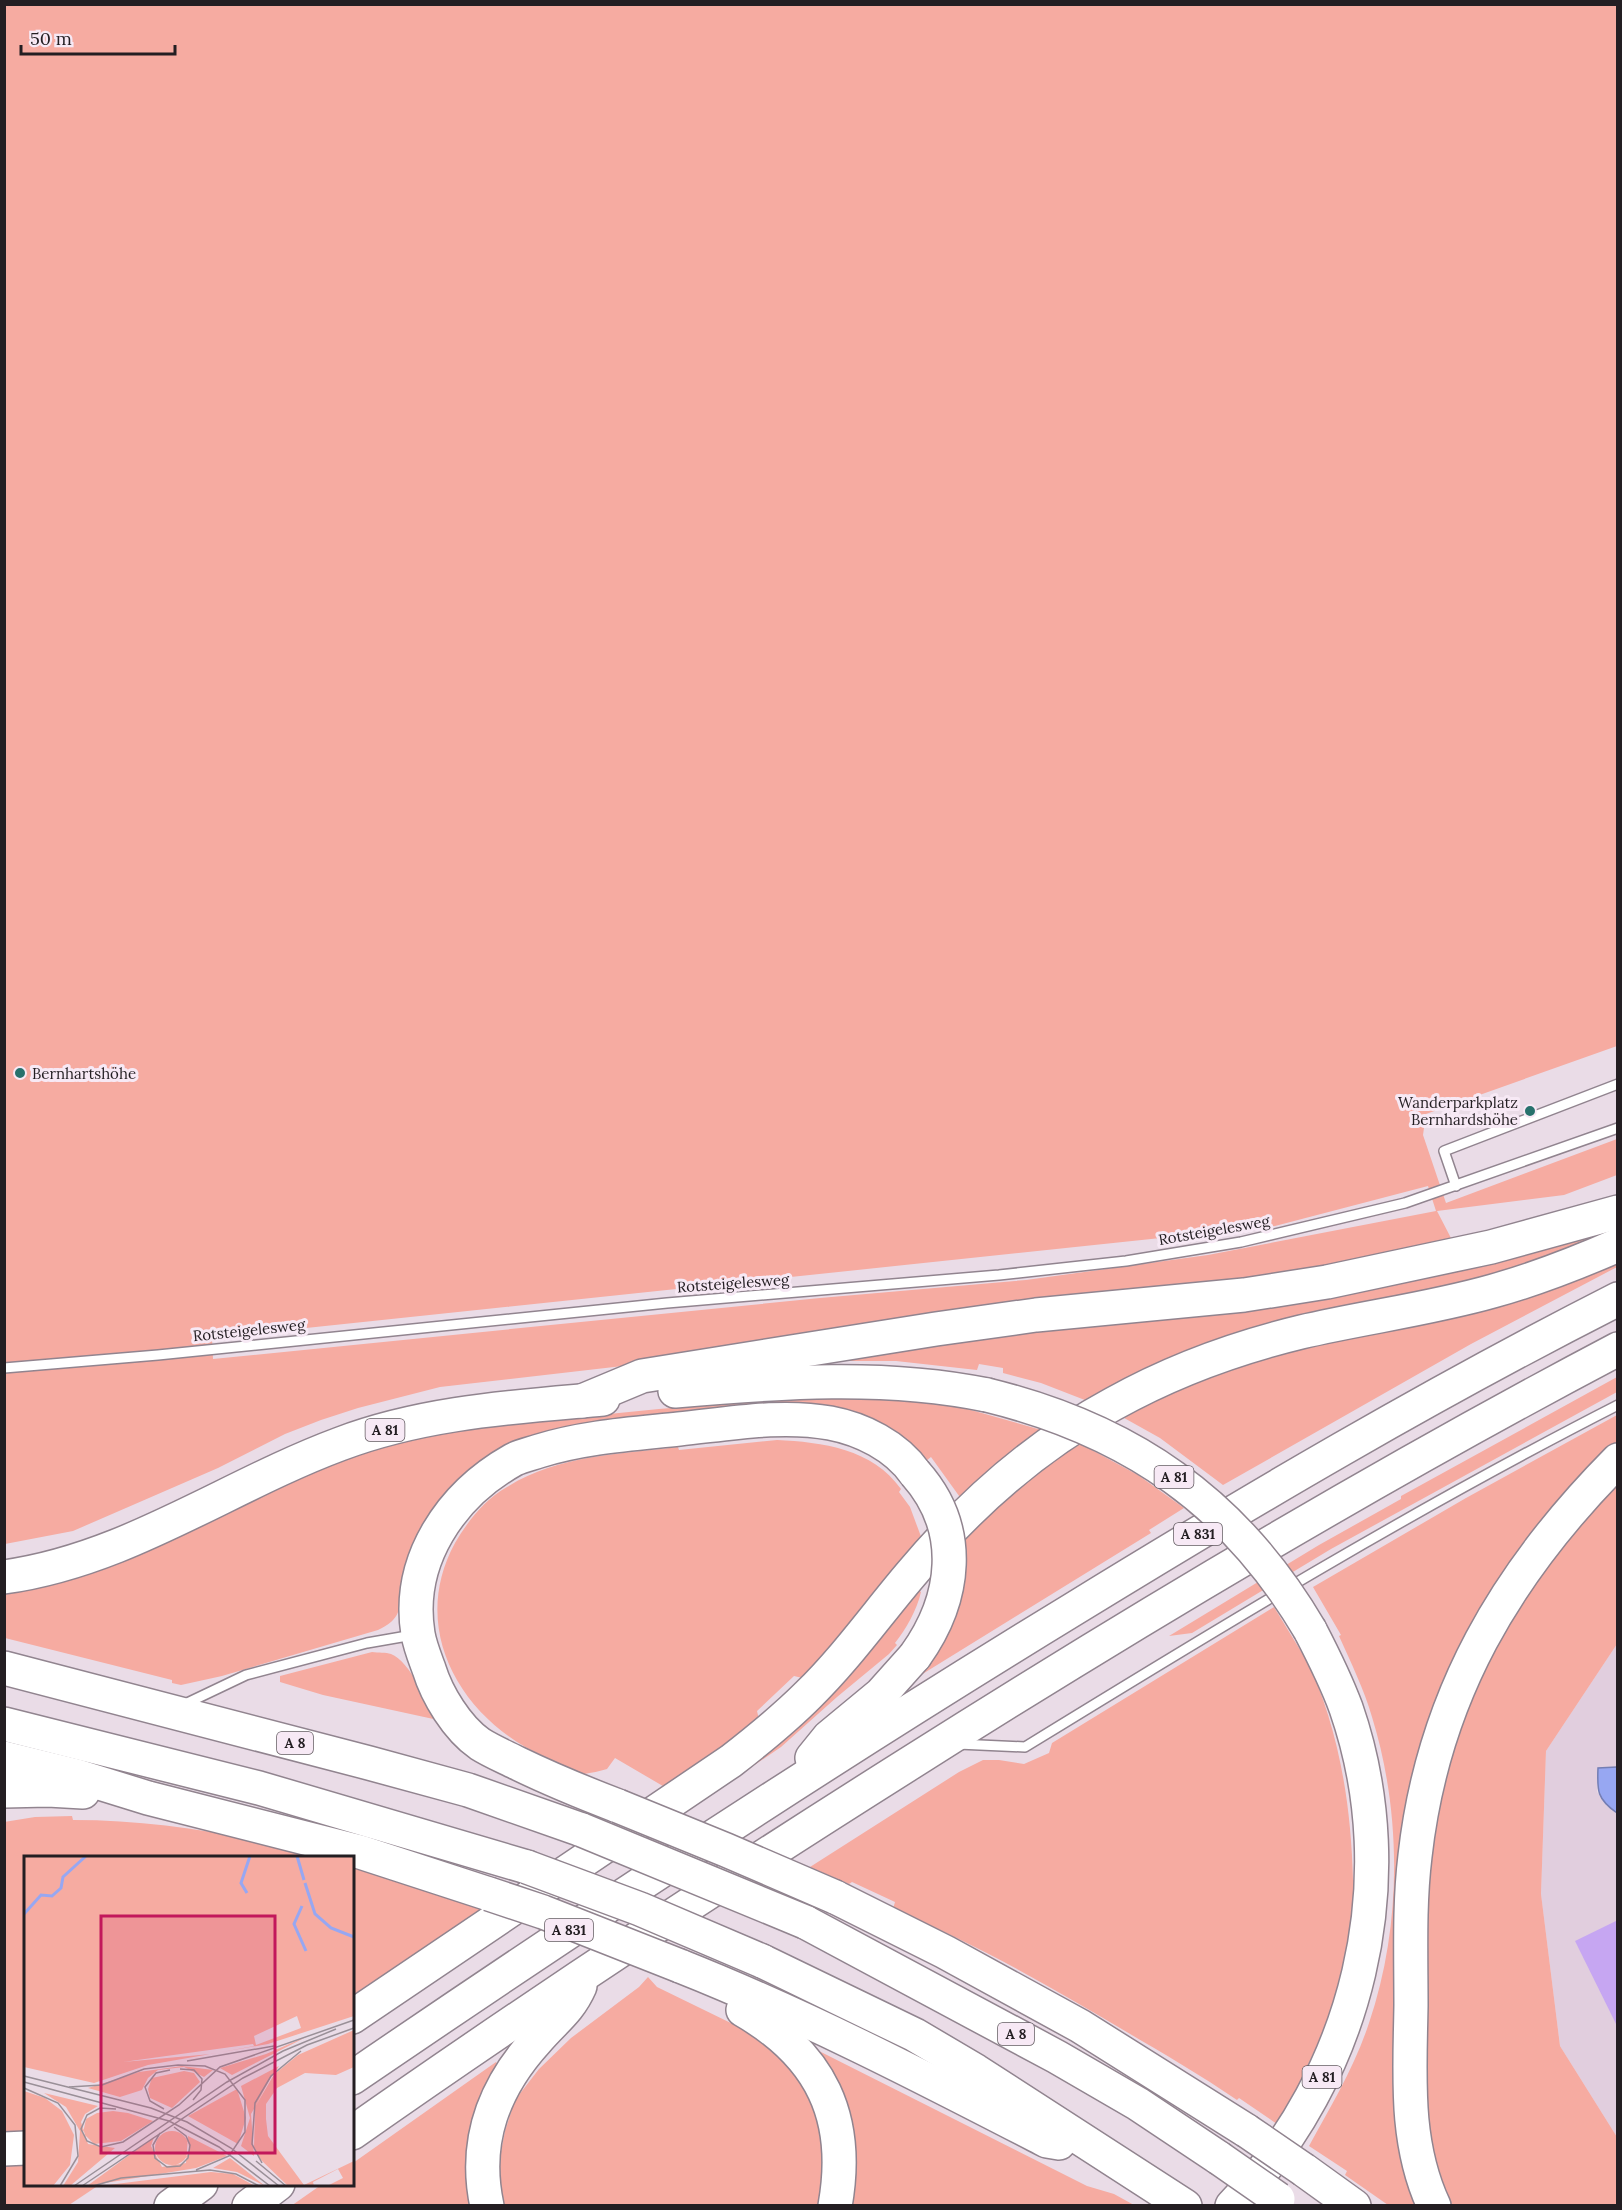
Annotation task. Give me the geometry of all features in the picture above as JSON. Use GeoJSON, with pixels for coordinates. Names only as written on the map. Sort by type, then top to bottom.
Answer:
{"type":"FeatureCollection","features":[{"type":"Feature","properties":{"kind":"highway"},"geometry":{"type":"LineString","coordinates":[[582,1401],[642,1376],[936,1329],[1036,1315],[1244,1294],[1327,1282],[1491,1247],[1617,1212]]}},
{"type":"Feature","properties":{"kind":"highway"},"geometry":{"type":"LineString","coordinates":[[354,2016],[717,1771],[771,1730],[826,1676],[913,1571],[983,1497],[1028,1459],[1111,1405],[1178,1372],[1227,1353],[1303,1332],[1420,1309],[1494,1291],[1562,1269],[1617,1245]]}},
{"type":"Feature","properties":{"kind":"highway","name":"A 831"},"geometry":{"type":"LineString","coordinates":[[354,2077],[602,1909],[789,1787],[1026,1638],[1259,1497],[1454,1386],[1617,1299]]}},
{"type":"Feature","properties":{"kind":"highway","name":"A 831"},"geometry":{"type":"LineString","coordinates":[[354,2132],[586,1973],[941,1743],[1130,1626],[1328,1509],[1432,1449],[1617,1349]]}},
{"type":"Feature","properties":{"kind":"highway","name":"A 81"},"geometry":{"type":"LineString","coordinates":[[4,1577],[91,1557],[128,1543],[304,1458],[370,1434],[444,1417],[729,1387],[838,1380],[918,1384],[987,1395],[1028,1405],[1078,1423],[1125,1446],[1174,1477],[1208,1504],[1248,1544],[1283,1588],[1310,1630],[1337,1685],[1346,1709],[1366,1792],[1372,1870],[1368,1927],[1354,1994],[1338,2043],[1310,2101],[1279,2150],[1232,2205]]}},
{"type":"Feature","properties":{"kind":"highway"},"geometry":{"type":"LineString","coordinates":[[789,1787],[830,1737],[881,1694],[915,1656],[936,1622],[943,1604],[949,1550],[941,1514],[928,1489],[899,1455],[867,1435],[850,1428],[812,1420],[764,1421],[608,1436],[554,1446],[514,1459],[466,1494],[447,1515],[433,1540],[418,1588],[416,1605],[418,1634],[441,1698],[457,1720],[479,1743],[553,1780],[736,1854],[835,1898],[955,1958],[1080,2026],[1247,2131],[1354,2205]]}},
{"type":"Feature","properties":{"kind":"highway"},"geometry":{"type":"LineString","coordinates":[[1434,2205],[1421,2173],[1412,2127],[1410,2069],[1412,1886],[1419,1822],[1431,1764],[1456,1691],[1492,1619],[1543,1545],[1617,1460]]}},
{"type":"Feature","properties":{"kind":"highway","name":"A 8"},"geometry":{"type":"LineString","coordinates":[[4,1668],[289,1741],[468,1790],[582,1830],[805,1922],[1057,2057],[1138,2104],[1283,2202]]}},
{"type":"Feature","properties":{"kind":"highway"},"geometry":{"type":"LineString","coordinates":[[4,1724],[259,1788],[527,1867],[639,1909],[762,1961],[915,2035],[1108,2154],[1182,2204]]}},
{"type":"Feature","properties":{"kind":"highway"},"geometry":{"type":"LineString","coordinates":[[4,1758],[77,1776],[148,1798],[360,1852],[543,1912],[681,1966],[731,1994],[866,2050],[1047,2141],[1108,2154]]}},
{"type":"Feature","properties":{"kind":"highway"},"geometry":{"type":"LineString","coordinates":[[4,1791],[48,1790],[148,1798]]}},
{"type":"Feature","properties":{"kind":"highway"},"geometry":{"type":"LineString","coordinates":[[487,2205],[483,2153],[492,2110],[510,2073],[544,2032],[565,2013],[586,1973]]}},
{"type":"Feature","properties":{"kind":"highway"},"geometry":{"type":"LineString","coordinates":[[731,1994],[797,2049],[825,2094],[836,2126],[839,2153],[835,2205]]}},
{"type":"Feature","properties":{"kind":"highway"},"geometry":{"type":"LineString","coordinates":[[4,2149],[24,2148]]}},
{"type":"Feature","properties":{"kind":"highway"},"geometry":{"type":"LineString","coordinates":[[171,2205],[198,2186]]}},
{"type":"Feature","properties":{"kind":"highway"},"geometry":{"type":"LineString","coordinates":[[249,2205],[275,2186]]}},
{"type":"Feature","properties":{"kind":"lane"},"geometry":{"type":"LineString","coordinates":[[1456,1186],[1444,1151],[1617,1084]]}},
{"type":"Feature","properties":{"kind":"lane","name":"Rotsteigelesweg"},"geometry":{"type":"LineString","coordinates":[[4,1368],[158,1355],[667,1303],[999,1275],[1126,1261],[1263,1237],[1404,1203],[1617,1128]]}},
{"type":"Feature","properties":{"kind":"lane"},"geometry":{"type":"LineString","coordinates":[[941,1743],[1025,1747],[1371,1538],[1533,1448],[1617,1405]]}},
{"type":"Feature","properties":{"kind":"lane"},"geometry":{"type":"LineString","coordinates":[[170,1711],[246,1675],[367,1643],[418,1634]]}},
{"type":"Feature","properties":{"kind":"shaded area"},"geometry":{"type":"Polygon","coordinates":[[[5,5],[1617,5],[1617,1046],[1426,1114],[1423,1135],[1446,1203],[1617,1139],[1617,1175],[1564,1195],[1437,1211],[1452,1240],[1318,1270],[666,1361],[440,1387],[358,1408],[285,1434],[218,1468],[73,1531],[5,1544],[5,5]],[[1428,1186],[1275,1226],[212,1338],[213,1359],[820,1298],[1026,1280],[1208,1255],[1436,1211],[1428,1186]]]}},
{"type":"Feature","properties":{"kind":"shaded area"},"geometry":{"type":"Polygon","coordinates":[[[1608,1225],[1617,1230],[1538,1264],[1090,1402],[1041,1383],[1003,1373],[1003,1368],[979,1364],[977,1370],[896,1361],[834,1361],[1608,1225]]]}},
{"type":"Feature","properties":{"kind":"shaded area"},"geometry":{"type":"Polygon","coordinates":[[[1617,1257],[1617,1267],[1471,1344],[1223,1485],[1160,1438],[1117,1414],[1182,1382],[1617,1257]]]}},
{"type":"Feature","properties":{"kind":"shaded area"},"geometry":{"type":"Polygon","coordinates":[[[1617,1377],[1617,1392],[1331,1549],[1192,1633],[1169,1636],[1319,1545],[1401,1499],[1401,1496],[1617,1377]]]}},
{"type":"Feature","properties":{"kind":"shaded area"},"geometry":{"type":"Polygon","coordinates":[[[834,1398],[896,1399],[971,1407],[971,1410],[1045,1431],[962,1500],[931,1457],[926,1461],[894,1434],[534,1437],[404,1592],[394,1619],[378,1630],[222,1676],[181,1685],[172,1683],[172,1680],[5,1638],[5,1594],[72,1576],[139,1553],[326,1467],[378,1449],[452,1433],[624,1412],[834,1398]]]}},
{"type":"Feature","properties":{"kind":"shaded area"},"geometry":{"type":"Polygon","coordinates":[[[1617,1415],[1617,1446],[1423,1764],[1421,2205],[1388,2205],[1345,2175],[1347,2171],[1309,2146],[1350,2070],[1369,2023],[1388,1948],[1394,1870],[1389,1792],[1372,1717],[1339,1636],[1341,1635],[1313,1587],[1466,1498],[1617,1415]]]}},
{"type":"Feature","properties":{"kind":"shaded area"},"geometry":{"type":"Polygon","coordinates":[[[777,1440],[811,1443],[845,1450],[876,1465],[901,1489],[899,1492],[910,1507],[923,1542],[811,1680],[794,1676],[757,1711],[761,1728],[668,1789],[615,1758],[607,1769],[584,1774],[575,1772],[514,1740],[488,1719],[467,1695],[451,1668],[441,1638],[437,1607],[442,1575],[455,1543],[471,1519],[484,1505],[499,1492],[527,1476],[568,1462],[612,1454],[678,1447],[679,1450],[777,1440]]]}},
{"type":"Feature","properties":{"kind":"shaded area"},"geometry":{"type":"Polygon","coordinates":[[[1079,1443],[1138,1475],[1184,1508],[1149,1530],[1151,1533],[916,1678],[940,1647],[957,1612],[966,1573],[964,1533],[1021,1482],[1079,1443]]]}},
{"type":"Feature","properties":{"kind":"shaded area"},"geometry":{"type":"Polygon","coordinates":[[[1617,1474],[1617,1644],[1546,1751],[1541,1894],[1560,2046],[1617,2137],[1617,2205],[1447,2206],[1422,2117],[1423,1890],[1439,1774],[1503,1619],[1617,1474]]]}},
{"type":"Feature","properties":{"kind":"shaded area"},"geometry":{"type":"Polygon","coordinates":[[[912,1586],[921,1592],[917,1606],[895,1643],[897,1645],[889,1654],[781,1747],[697,1804],[912,1586]]]}},
{"type":"Feature","properties":{"kind":"shaded area"},"geometry":{"type":"Polygon","coordinates":[[[1274,1607],[1304,1653],[1326,1708],[1346,1792],[1353,1880],[1360,1880],[1345,1984],[1280,2126],[1239,2098],[1237,2100],[1164,2054],[1036,1980],[951,1935],[893,1909],[895,1902],[852,1882],[849,1884],[810,1867],[959,1772],[983,1760],[1024,1764],[1049,1753],[1052,1743],[1274,1607]]]}},
{"type":"Feature","properties":{"kind":"shaded area"},"geometry":{"type":"Polygon","coordinates":[[[1617,1644],[1617,1767],[1598,1768],[1597,1792],[1607,1806],[1617,1813],[1617,2137],[1560,2046],[1541,1894],[1546,1751],[1617,1644]]]}},
{"type":"Feature","properties":{"kind":"shaded area"},"geometry":{"type":"Polygon","coordinates":[[[372,1652],[391,1654],[405,1665],[418,1683],[438,1720],[323,1695],[280,1682],[280,1676],[372,1652]]]}},
{"type":"Feature","properties":{"kind":"shaded area"},"geometry":{"type":"Polygon","coordinates":[[[72,1816],[73,1820],[137,1823],[200,1830],[320,1856],[24,1856],[24,2131],[5,2131],[4,1822],[35,1817],[72,1816]]]}},
{"type":"Feature","properties":{"kind":"shaded area"},"geometry":{"type":"Polygon","coordinates":[[[354,1865],[488,1911],[354,2001],[354,1865]]]}},
{"type":"Feature","properties":{"kind":"shaded area"},"geometry":{"type":"Polygon","coordinates":[[[648,1977],[657,1987],[739,2027],[744,2021],[794,2070],[817,2116],[826,2160],[820,2206],[504,2205],[497,2172],[505,2131],[515,2100],[539,2069],[571,2038],[639,1987],[648,1977]]]}},
{"type":"Feature","properties":{"kind":"shaded area"},"geometry":{"type":"Polygon","coordinates":[[[815,2049],[1087,2186],[1114,2194],[1134,2205],[846,2205],[815,2049]]]}},
{"type":"Feature","properties":{"kind":"shaded area"},"geometry":{"type":"Polygon","coordinates":[[[496,2062],[500,2068],[476,2205],[291,2206],[320,2186],[354,2186],[354,2162],[496,2062]]]}},
{"type":"Feature","properties":{"kind":"shaded area"},"geometry":{"type":"Polygon","coordinates":[[[4,2159],[24,2159],[24,2186],[98,2186],[69,2205],[5,2205],[4,2159]]]}},
{"type":"Feature","properties":{"kind":"water"},"geometry":{"type":"Polygon","coordinates":[[[1618,1767],[1617,1813],[1602,1799],[1598,1789],[1598,1768],[1618,1767]]]}},
{"type":"Feature","properties":{"kind":"building"},"geometry":{"type":"Polygon","coordinates":[[[1618,1920],[1618,2028],[1575,1941],[1618,1920]]]}},
{"type":"Feature","properties":{"kind":"place","name":"Bernhartshöhe"},"geometry":{"type":"Point","coordinates":[20,1073]}},
{"type":"Feature","properties":{"kind":"place","name":"Wanderparkplatz Bernhardshöhe"},"geometry":{"type":"Point","coordinates":[1530,1111]}}]}
